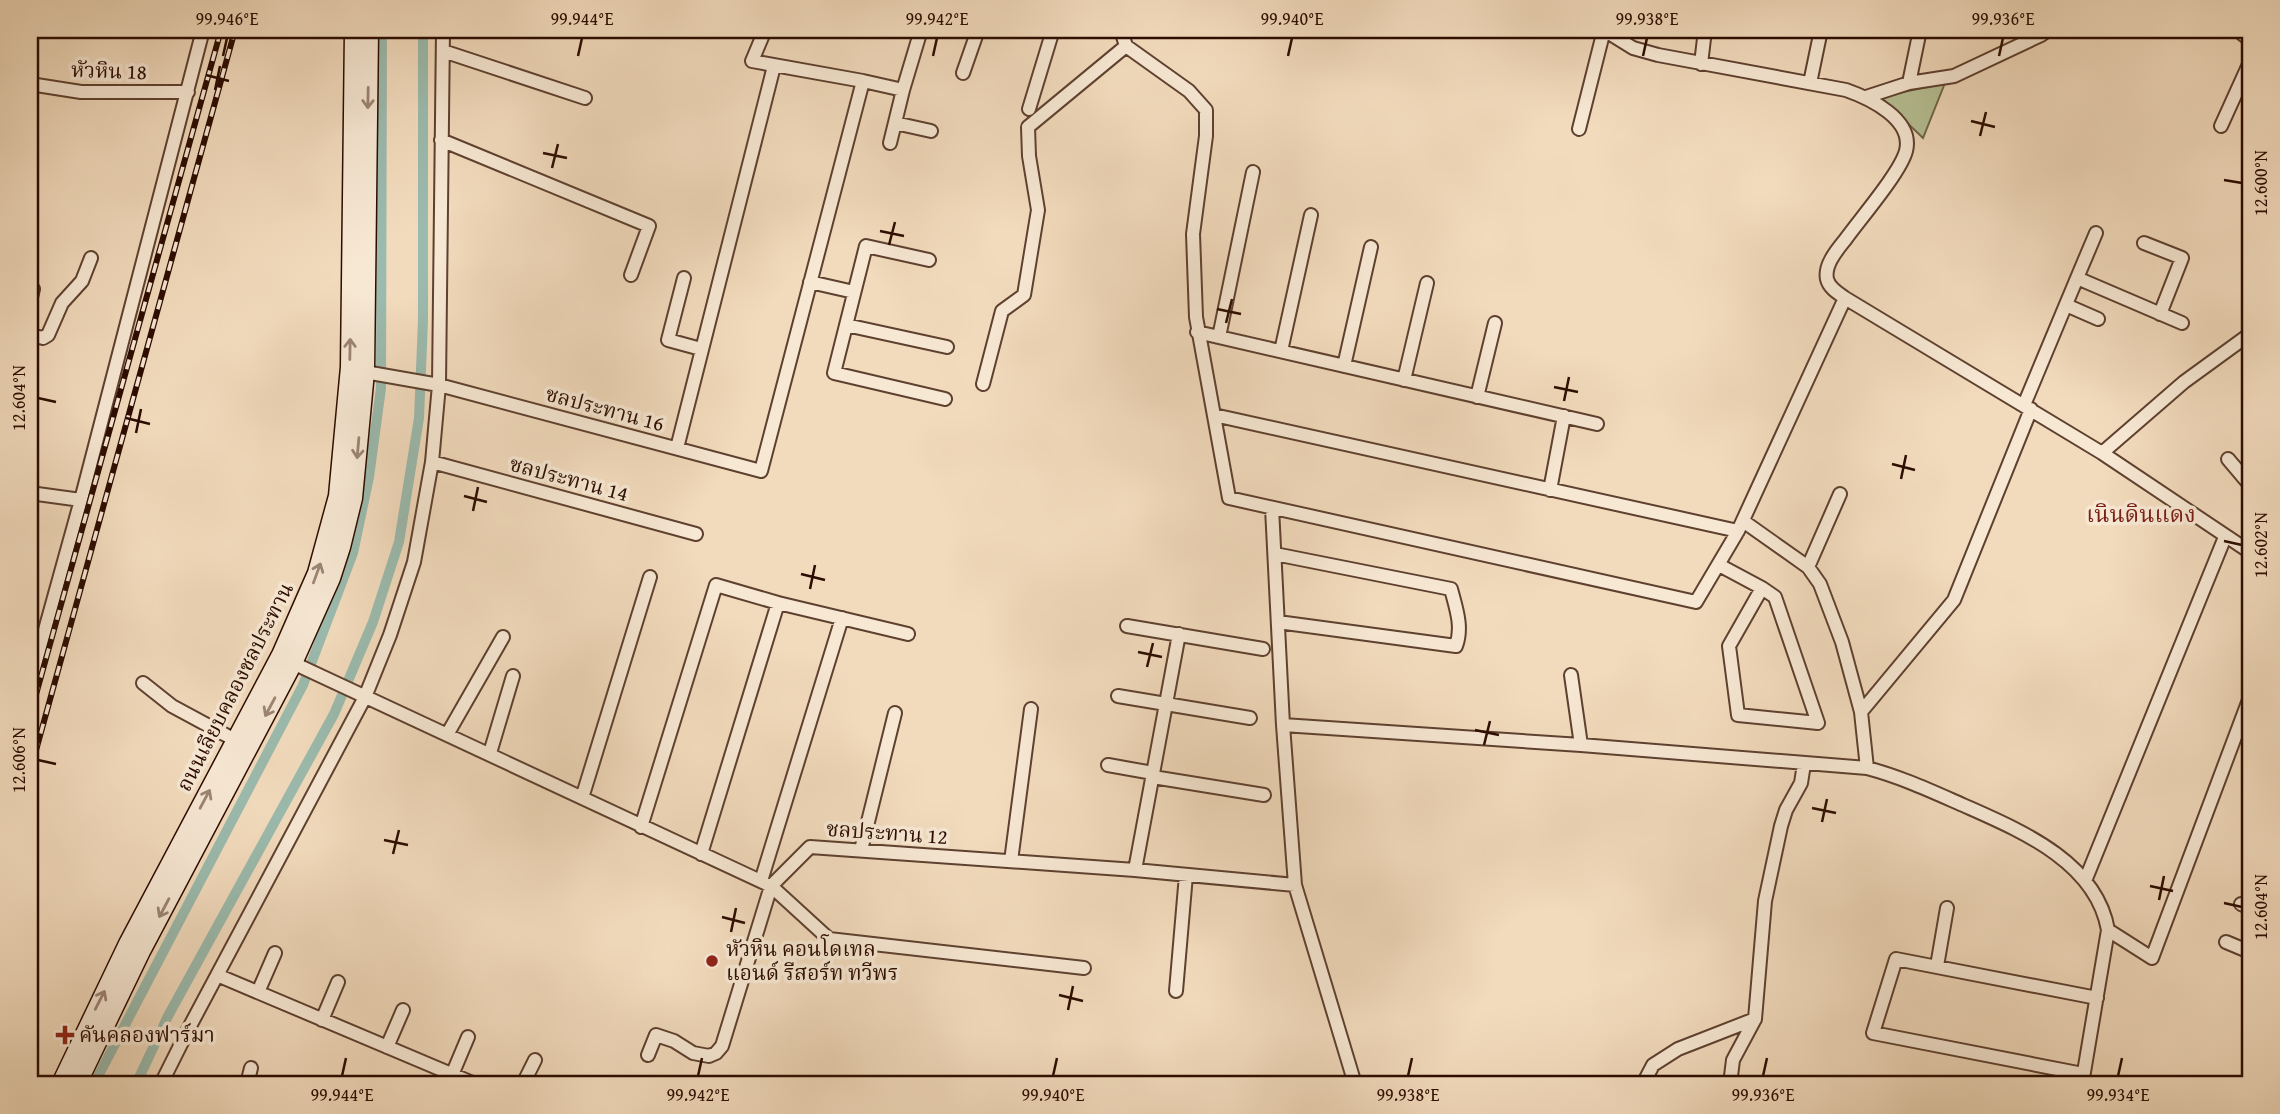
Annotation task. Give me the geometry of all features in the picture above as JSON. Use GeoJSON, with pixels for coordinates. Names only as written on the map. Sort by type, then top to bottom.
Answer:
{"type":"FeatureCollection","features":[{"type":"Feature","properties":{"kind":"street"},"geometry":{"type":"LineString","coordinates":[[30,684],[81,500],[203,30]]}},
{"type":"Feature","properties":{"kind":"street","name":"ถนนเลียบคลองชลประทาน"},"geometry":{"type":"LineString","coordinates":[[61,1084],[128,944],[303,609],[327,543],[338,496],[350,367],[354,30]]}},
{"type":"Feature","properties":{"kind":"street","name":"ถนนเลียบคลองชลประทาน"},"geometry":{"type":"LineString","coordinates":[[77,1084],[141,951],[293,663],[331,578],[341,547],[353,498],[365,372],[369,30]]}},
{"type":"Feature","properties":{"kind":"street"},"geometry":{"type":"LineString","coordinates":[[161,1084],[365,697],[390,635],[414,562],[432,462],[439,386],[443,30]]}},
{"type":"Feature","properties":{"kind":"street"},"geometry":{"type":"LineString","coordinates":[[765,30],[752,61],[903,90]]}},
{"type":"Feature","properties":{"kind":"street"},"geometry":{"type":"LineString","coordinates":[[890,143],[921,30]]}},
{"type":"Feature","properties":{"kind":"street"},"geometry":{"type":"LineString","coordinates":[[963,74],[978,30]]}},
{"type":"Feature","properties":{"kind":"street"},"geometry":{"type":"LineString","coordinates":[[1029,108],[1053,30]]}},
{"type":"Feature","properties":{"kind":"street"},"geometry":{"type":"LineString","coordinates":[[1121,30],[1126,46],[1189,91],[1206,110],[1206,136],[1193,234],[1197,332],[1229,498],[1696,602],[1740,526],[1845,298]]}},
{"type":"Feature","properties":{"kind":"street"},"geometry":{"type":"LineString","coordinates":[[1579,129],[1604,30],[1633,48],[1658,55],[1846,90],[1866,97],[1899,124],[1906,149],[1898,167],[1836,252],[1828,268],[1827,280],[1831,287],[2102,453],[2250,552]]}},
{"type":"Feature","properties":{"kind":"street"},"geometry":{"type":"LineString","coordinates":[[1701,64],[1705,30]]}},
{"type":"Feature","properties":{"kind":"street"},"geometry":{"type":"LineString","coordinates":[[1810,83],[1821,30]]}},
{"type":"Feature","properties":{"kind":"street"},"geometry":{"type":"LineString","coordinates":[[1909,83],[1920,30]]}},
{"type":"Feature","properties":{"kind":"street"},"geometry":{"type":"LineString","coordinates":[[1866,97],[1909,83],[1954,76],[2049,30]]}},
{"type":"Feature","properties":{"kind":"street"},"geometry":{"type":"LineString","coordinates":[[2237,30],[2250,40]]}},
{"type":"Feature","properties":{"kind":"street"},"geometry":{"type":"LineString","coordinates":[[983,384],[1002,311],[1024,295],[1038,210],[1029,156],[1028,127],[1126,46]]}},
{"type":"Feature","properties":{"kind":"street"},"geometry":{"type":"LineString","coordinates":[[443,51],[585,99]]}},
{"type":"Feature","properties":{"kind":"street"},"geometry":{"type":"LineString","coordinates":[[2221,126],[2250,62]]}},
{"type":"Feature","properties":{"kind":"street"},"geometry":{"type":"LineString","coordinates":[[677,448],[774,66]]}},
{"type":"Feature","properties":{"kind":"street"},"geometry":{"type":"LineString","coordinates":[[854,292],[810,282],[863,81]]}},
{"type":"Feature","properties":{"kind":"street","name":"หัวหิน 18"},"geometry":{"type":"LineString","coordinates":[[30,84],[81,92],[188,92]]}},
{"type":"Feature","properties":{"kind":"street"},"geometry":{"type":"LineString","coordinates":[[895,123],[931,131]]}},
{"type":"Feature","properties":{"kind":"street"},"geometry":{"type":"LineString","coordinates":[[441,140],[649,226],[631,275]]}},
{"type":"Feature","properties":{"kind":"street"},"geometry":{"type":"LineString","coordinates":[[1219,337],[1253,172]]}},
{"type":"Feature","properties":{"kind":"street"},"geometry":{"type":"LineString","coordinates":[[1280,351],[1311,215]]}},
{"type":"Feature","properties":{"kind":"street"},"geometry":{"type":"LineString","coordinates":[[1861,712],[1954,600],[2066,304],[2096,233]]}},
{"type":"Feature","properties":{"kind":"street"},"geometry":{"type":"LineString","coordinates":[[2144,243],[2182,258],[2160,314]]}},
{"type":"Feature","properties":{"kind":"street"},"geometry":{"type":"LineString","coordinates":[[929,260],[866,246],[834,373],[945,399]]}},
{"type":"Feature","properties":{"kind":"street"},"geometry":{"type":"LineString","coordinates":[[1344,366],[1371,247]]}},
{"type":"Feature","properties":{"kind":"street"},"geometry":{"type":"LineString","coordinates":[[30,335],[43,338],[48,335],[62,303],[82,281],[91,258]]}},
{"type":"Feature","properties":{"kind":"street"},"geometry":{"type":"LineString","coordinates":[[684,278],[668,340],[701,349]]}},
{"type":"Feature","properties":{"kind":"street"},"geometry":{"type":"LineString","coordinates":[[2077,278],[2182,323]]}},
{"type":"Feature","properties":{"kind":"street","name":"ชลประทาน 16"},"geometry":{"type":"LineString","coordinates":[[365,372],[439,386],[761,471],[810,282]]}},
{"type":"Feature","properties":{"kind":"street"},"geometry":{"type":"LineString","coordinates":[[1404,380],[1427,283]]}},
{"type":"Feature","properties":{"kind":"street"},"geometry":{"type":"LineString","coordinates":[[30,302],[33,289]]}},
{"type":"Feature","properties":{"kind":"street"},"geometry":{"type":"LineString","coordinates":[[2066,304],[2098,318]]}},
{"type":"Feature","properties":{"kind":"street"},"geometry":{"type":"LineString","coordinates":[[1477,397],[1495,323]]}},
{"type":"Feature","properties":{"kind":"street"},"geometry":{"type":"LineString","coordinates":[[846,325],[947,347]]}},
{"type":"Feature","properties":{"kind":"street"},"geometry":{"type":"LineString","coordinates":[[1197,332],[1597,424]]}},
{"type":"Feature","properties":{"kind":"street"},"geometry":{"type":"LineString","coordinates":[[2102,453],[2184,382],[2250,334]]}},
{"type":"Feature","properties":{"kind":"street"},"geometry":{"type":"LineString","coordinates":[[1214,415],[1550,490],[1740,526],[1808,567],[1820,584],[1843,642],[1861,712],[1867,768]]}},
{"type":"Feature","properties":{"kind":"street"},"geometry":{"type":"LineString","coordinates":[[1550,490],[1564,416]]}},
{"type":"Feature","properties":{"kind":"street"},"geometry":{"type":"LineString","coordinates":[[2228,459],[2250,485]]}},
{"type":"Feature","properties":{"kind":"street","name":"ชลประทาน 14"},"geometry":{"type":"LineString","coordinates":[[432,462],[696,534]]}},
{"type":"Feature","properties":{"kind":"street"},"geometry":{"type":"LineString","coordinates":[[30,493],[81,500]]}},
{"type":"Feature","properties":{"kind":"street"},"geometry":{"type":"LineString","coordinates":[[1808,567],[1840,494]]}},
{"type":"Feature","properties":{"kind":"street"},"geometry":{"type":"LineString","coordinates":[[1272,508],[1283,725],[1296,885],[1355,1084]]}},
{"type":"Feature","properties":{"kind":"street"},"geometry":{"type":"LineString","coordinates":[[2085,881],[2225,537]]}},
{"type":"Feature","properties":{"kind":"street"},"geometry":{"type":"LineString","coordinates":[[1275,554],[1451,589],[1459,619],[1460,636],[1456,646],[1278,622]]}},
{"type":"Feature","properties":{"kind":"street"},"geometry":{"type":"LineString","coordinates":[[1719,565],[1762,588],[1774,597],[1818,723],[1738,715],[1728,646],[1762,588]]}},
{"type":"Feature","properties":{"kind":"street"},"geometry":{"type":"LineString","coordinates":[[582,799],[650,577]]}},
{"type":"Feature","properties":{"kind":"street"},"geometry":{"type":"LineString","coordinates":[[641,827],[716,585],[778,603],[908,634]]}},
{"type":"Feature","properties":{"kind":"street"},"geometry":{"type":"LineString","coordinates":[[701,854],[778,603]]}},
{"type":"Feature","properties":{"kind":"street"},"geometry":{"type":"LineString","coordinates":[[648,1055],[656,1035],[700,1055],[716,1053],[722,1046],[842,618]]}},
{"type":"Feature","properties":{"kind":"street"},"geometry":{"type":"LineString","coordinates":[[1128,626],[1263,649]]}},
{"type":"Feature","properties":{"kind":"street"},"geometry":{"type":"LineString","coordinates":[[1135,870],[1179,634]]}},
{"type":"Feature","properties":{"kind":"street"},"geometry":{"type":"LineString","coordinates":[[448,733],[503,637]]}},
{"type":"Feature","properties":{"kind":"street"},"geometry":{"type":"LineString","coordinates":[[293,663],[448,733],[582,799],[766,884],[829,939],[1084,968]]}},
{"type":"Feature","properties":{"kind":"street"},"geometry":{"type":"LineString","coordinates":[[490,753],[513,676]]}},
{"type":"Feature","properties":{"kind":"street"},"geometry":{"type":"LineString","coordinates":[[1571,676],[1581,745]]}},
{"type":"Feature","properties":{"kind":"street"},"geometry":{"type":"LineString","coordinates":[[143,683],[172,706],[235,740]]}},
{"type":"Feature","properties":{"kind":"street"},"geometry":{"type":"LineString","coordinates":[[1118,695],[1250,718]]}},
{"type":"Feature","properties":{"kind":"street"},"geometry":{"type":"LineString","coordinates":[[2108,930],[2152,958],[2250,697]]}},
{"type":"Feature","properties":{"kind":"street"},"geometry":{"type":"LineString","coordinates":[[1011,861],[1031,709]]}},
{"type":"Feature","properties":{"kind":"street"},"geometry":{"type":"LineString","coordinates":[[861,850],[895,713]]}},
{"type":"Feature","properties":{"kind":"street"},"geometry":{"type":"LineString","coordinates":[[1283,725],[1867,768],[1897,776],[2033,837],[2066,862],[2085,881],[2102,909],[2108,930],[2097,998],[2083,1079],[1873,1033],[1896,959],[2097,998]]}},
{"type":"Feature","properties":{"kind":"street"},"geometry":{"type":"LineString","coordinates":[[1730,1084],[1732,1060],[1755,1019],[1765,901],[1783,818],[1801,783],[1804,764]]}},
{"type":"Feature","properties":{"kind":"street"},"geometry":{"type":"LineString","coordinates":[[1108,765],[1264,795]]}},
{"type":"Feature","properties":{"kind":"street","name":"ชลประทาน 12"},"geometry":{"type":"LineString","coordinates":[[766,884],[810,848],[1135,870],[1296,885]]}},
{"type":"Feature","properties":{"kind":"street"},"geometry":{"type":"LineString","coordinates":[[1176,991],[1186,875]]}},
{"type":"Feature","properties":{"kind":"street"},"geometry":{"type":"LineString","coordinates":[[1937,966],[1948,908]]}},
{"type":"Feature","properties":{"kind":"street"},"geometry":{"type":"LineString","coordinates":[[2226,942],[2250,952]]}},
{"type":"Feature","properties":{"kind":"street"},"geometry":{"type":"LineString","coordinates":[[258,992],[275,953]]}},
{"type":"Feature","properties":{"kind":"street"},"geometry":{"type":"LineString","coordinates":[[217,975],[475,1084]]}},
{"type":"Feature","properties":{"kind":"street"},"geometry":{"type":"LineString","coordinates":[[322,1020],[338,982]]}},
{"type":"Feature","properties":{"kind":"street"},"geometry":{"type":"LineString","coordinates":[[387,1047],[403,1010]]}},
{"type":"Feature","properties":{"kind":"street"},"geometry":{"type":"LineString","coordinates":[[1643,1084],[1653,1065],[1678,1049],[1755,1019]]}},
{"type":"Feature","properties":{"kind":"street"},"geometry":{"type":"LineString","coordinates":[[452,1075],[468,1037]]}},
{"type":"Feature","properties":{"kind":"street"},"geometry":{"type":"LineString","coordinates":[[523,1084],[535,1060]]}},
{"type":"Feature","properties":{"kind":"street"},"geometry":{"type":"LineString","coordinates":[[247,1084],[251,1068]]}},
{"type":"Feature","properties":{"kind":"green space"},"geometry":{"type":"Polygon","coordinates":[[[1945,83],[1923,138],[1880,97],[1945,83]]]}},
{"type":"Feature","properties":{"kind":"waterway"},"geometry":{"type":"LineString","coordinates":[[94,1084],[303,685],[353,553],[369,477],[381,388],[382,30]]}},
{"type":"Feature","properties":{"kind":"waterway"},"geometry":{"type":"LineString","coordinates":[[136,1084],[168,1016],[334,714],[373,622],[399,542],[419,418],[423,320],[423,30]]}},
{"type":"Feature","properties":{"kind":"railway"},"geometry":{"type":"LineString","coordinates":[[30,716],[221,30]]}},
{"type":"Feature","properties":{"kind":"railway"},"geometry":{"type":"LineString","coordinates":[[30,772],[235,30]]}},
{"type":"Feature","properties":{"kind":"place","name":"หัวหิน คอนโดเทล แอนด์ รีสอร์ท ทวีพร"},"geometry":{"type":"Point","coordinates":[712,961]}},
{"type":"Feature","properties":{"kind":"place","name":"คันคลองฟาร์มา"},"geometry":{"type":"Point","coordinates":[65,1035]}},
{"type":"Feature","properties":{"kind":"district","name":"เนินดินแดง"},"geometry":{"type":"Point","coordinates":[2141,514]}}]}
